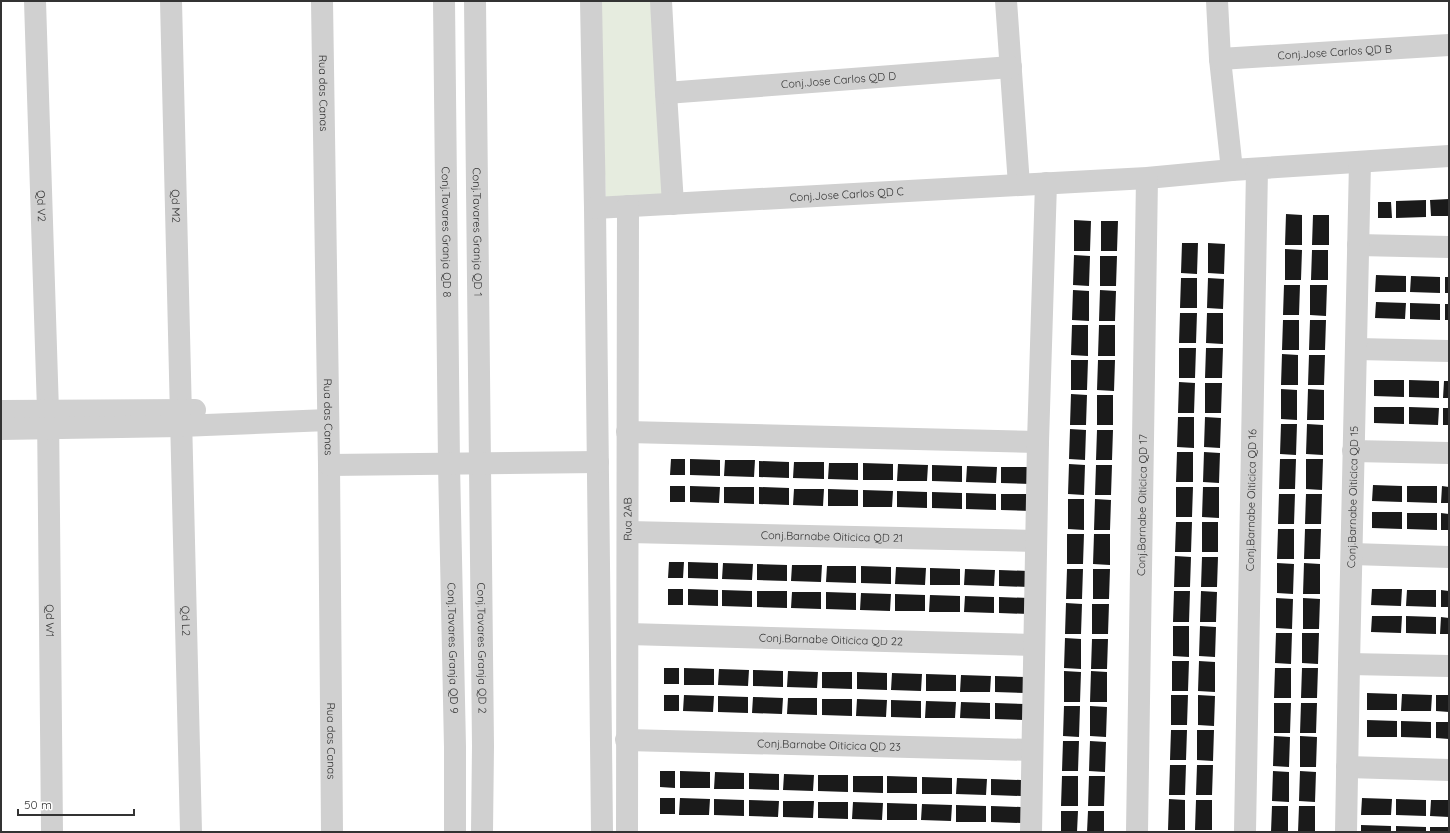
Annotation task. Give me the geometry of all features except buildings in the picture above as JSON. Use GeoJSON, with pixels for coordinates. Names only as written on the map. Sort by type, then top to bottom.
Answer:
{"type":"FeatureCollection","features":[{"type":"Feature","properties":{"kind":"street","name":"Qd V2"},"geometry":{"type":"LineString","coordinates":[[35,1],[47,420]]}},
{"type":"Feature","properties":{"kind":"street","name":"Qd M2"},"geometry":{"type":"LineString","coordinates":[[171,1],[181,418]]}},
{"type":"Feature","properties":{"kind":"street","name":"Rua das Canas"},"geometry":{"type":"LineString","coordinates":[[322,1],[329,465],[332,832]]}},
{"type":"Feature","properties":{"kind":"street","name":"Conj.Tavares Granja QD 8"},"geometry":{"type":"LineString","coordinates":[[444,1],[449,464]]}},
{"type":"Feature","properties":{"kind":"street","name":"Conj.Tavares Granja QD 1"},"geometry":{"type":"LineString","coordinates":[[475,1],[479,463]]}},
{"type":"Feature","properties":{"kind":"street"},"geometry":{"type":"LineString","coordinates":[[591,1],[595,208],[602,832]]}},
{"type":"Feature","properties":{"kind":"street"},"geometry":{"type":"LineString","coordinates":[[661,1],[673,204]]}},
{"type":"Feature","properties":{"kind":"street"},"geometry":{"type":"LineString","coordinates":[[1006,1],[1019,185]]}},
{"type":"Feature","properties":{"kind":"street"},"geometry":{"type":"LineString","coordinates":[[1217,1],[1220,60],[1232,170]]}},
{"type":"Feature","properties":{"kind":"street","name":"Conj.Jose Carlos QD B"},"geometry":{"type":"LineString","coordinates":[[1220,60],[1449,45]]}},
{"type":"Feature","properties":{"kind":"street","name":"Conj.Jose Carlos QD D"},"geometry":{"type":"LineString","coordinates":[[666,93],[1011,67]]}},
{"type":"Feature","properties":{"kind":"street","name":"Conj.Jose Carlos QD C"},"geometry":{"type":"LineString","coordinates":[[595,208],[1147,178],[1257,168],[1449,156]]}},
{"type":"Feature","properties":{"kind":"street","name":"Conj.Barnabe Oiticica QD 15"},"geometry":{"type":"LineString","coordinates":[[1346,832],[1348,664],[1352,554],[1360,162]]}},
{"type":"Feature","properties":{"kind":"street","name":"Conj.Barnabe Oiticica QD 16"},"geometry":{"type":"LineString","coordinates":[[1245,832],[1257,168]]}},
{"type":"Feature","properties":{"kind":"street","name":"Conj.Barnabe Oiticica QD 17"},"geometry":{"type":"LineString","coordinates":[[1137,832],[1147,178]]}},
{"type":"Feature","properties":{"kind":"street"},"geometry":{"type":"LineString","coordinates":[[1031,832],[1038,442],[1046,183]]}},
{"type":"Feature","properties":{"kind":"street","name":"Rua 2AB"},"geometry":{"type":"LineString","coordinates":[[627,832],[628,206]]}},
{"type":"Feature","properties":{"kind":"street"},"geometry":{"type":"LineString","coordinates":[[1358,245],[1449,247]]}},
{"type":"Feature","properties":{"kind":"street"},"geometry":{"type":"LineString","coordinates":[[1356,349],[1449,351]]}},
{"type":"Feature","properties":{"kind":"street"},"geometry":{"type":"LineString","coordinates":[[1,411],[47,420]]}},
{"type":"Feature","properties":{"kind":"street"},"geometry":{"type":"LineString","coordinates":[[1,429],[47,420],[328,414]]}},
{"type":"Feature","properties":{"kind":"street","name":"Qd L2"},"geometry":{"type":"LineString","coordinates":[[181,418],[191,832]]}},
{"type":"Feature","properties":{"kind":"street","name":"Qd W1"},"geometry":{"type":"LineString","coordinates":[[47,420],[52,832]]}},
{"type":"Feature","properties":{"kind":"street"},"geometry":{"type":"LineString","coordinates":[[628,432],[1038,442]]}},
{"type":"Feature","properties":{"kind":"street"},"geometry":{"type":"LineString","coordinates":[[1353,450],[1449,453]]}},
{"type":"Feature","properties":{"kind":"street"},"geometry":{"type":"LineString","coordinates":[[329,465],[598,462]]}},
{"type":"Feature","properties":{"kind":"street","name":"Conj.Tavares Granja QD 2"},"geometry":{"type":"LineString","coordinates":[[479,463],[483,746],[482,832]]}},
{"type":"Feature","properties":{"kind":"street","name":"Conj.Tavares Granja QD 9"},"geometry":{"type":"LineString","coordinates":[[449,464],[455,747],[455,832]]}},
{"type":"Feature","properties":{"kind":"street","name":"Conj.Barnabe Oiticica QD 21"},"geometry":{"type":"LineString","coordinates":[[628,532],[1036,541]]}},
{"type":"Feature","properties":{"kind":"street"},"geometry":{"type":"LineString","coordinates":[[1352,554],[1449,557]]}},
{"type":"Feature","properties":{"kind":"street","name":"Conj.Barnabe Oiticica QD 22"},"geometry":{"type":"LineString","coordinates":[[628,634],[1034,645]]}},
{"type":"Feature","properties":{"kind":"street"},"geometry":{"type":"LineString","coordinates":[[1348,664],[1449,666]]}},
{"type":"Feature","properties":{"kind":"street","name":"Conj.Barnabe Oiticica QD 23"},"geometry":{"type":"LineString","coordinates":[[626,740],[1032,750]]}},
{"type":"Feature","properties":{"kind":"street"},"geometry":{"type":"LineString","coordinates":[[455,747],[483,746]]}},
{"type":"Feature","properties":{"kind":"street"},"geometry":{"type":"LineString","coordinates":[[1347,767],[1449,770]]}},
{"type":"Feature","properties":{"kind":"shaded area"},"geometry":{"type":"Polygon","coordinates":[[[599,1],[654,1],[665,198],[606,201],[599,1]]]}}]}
